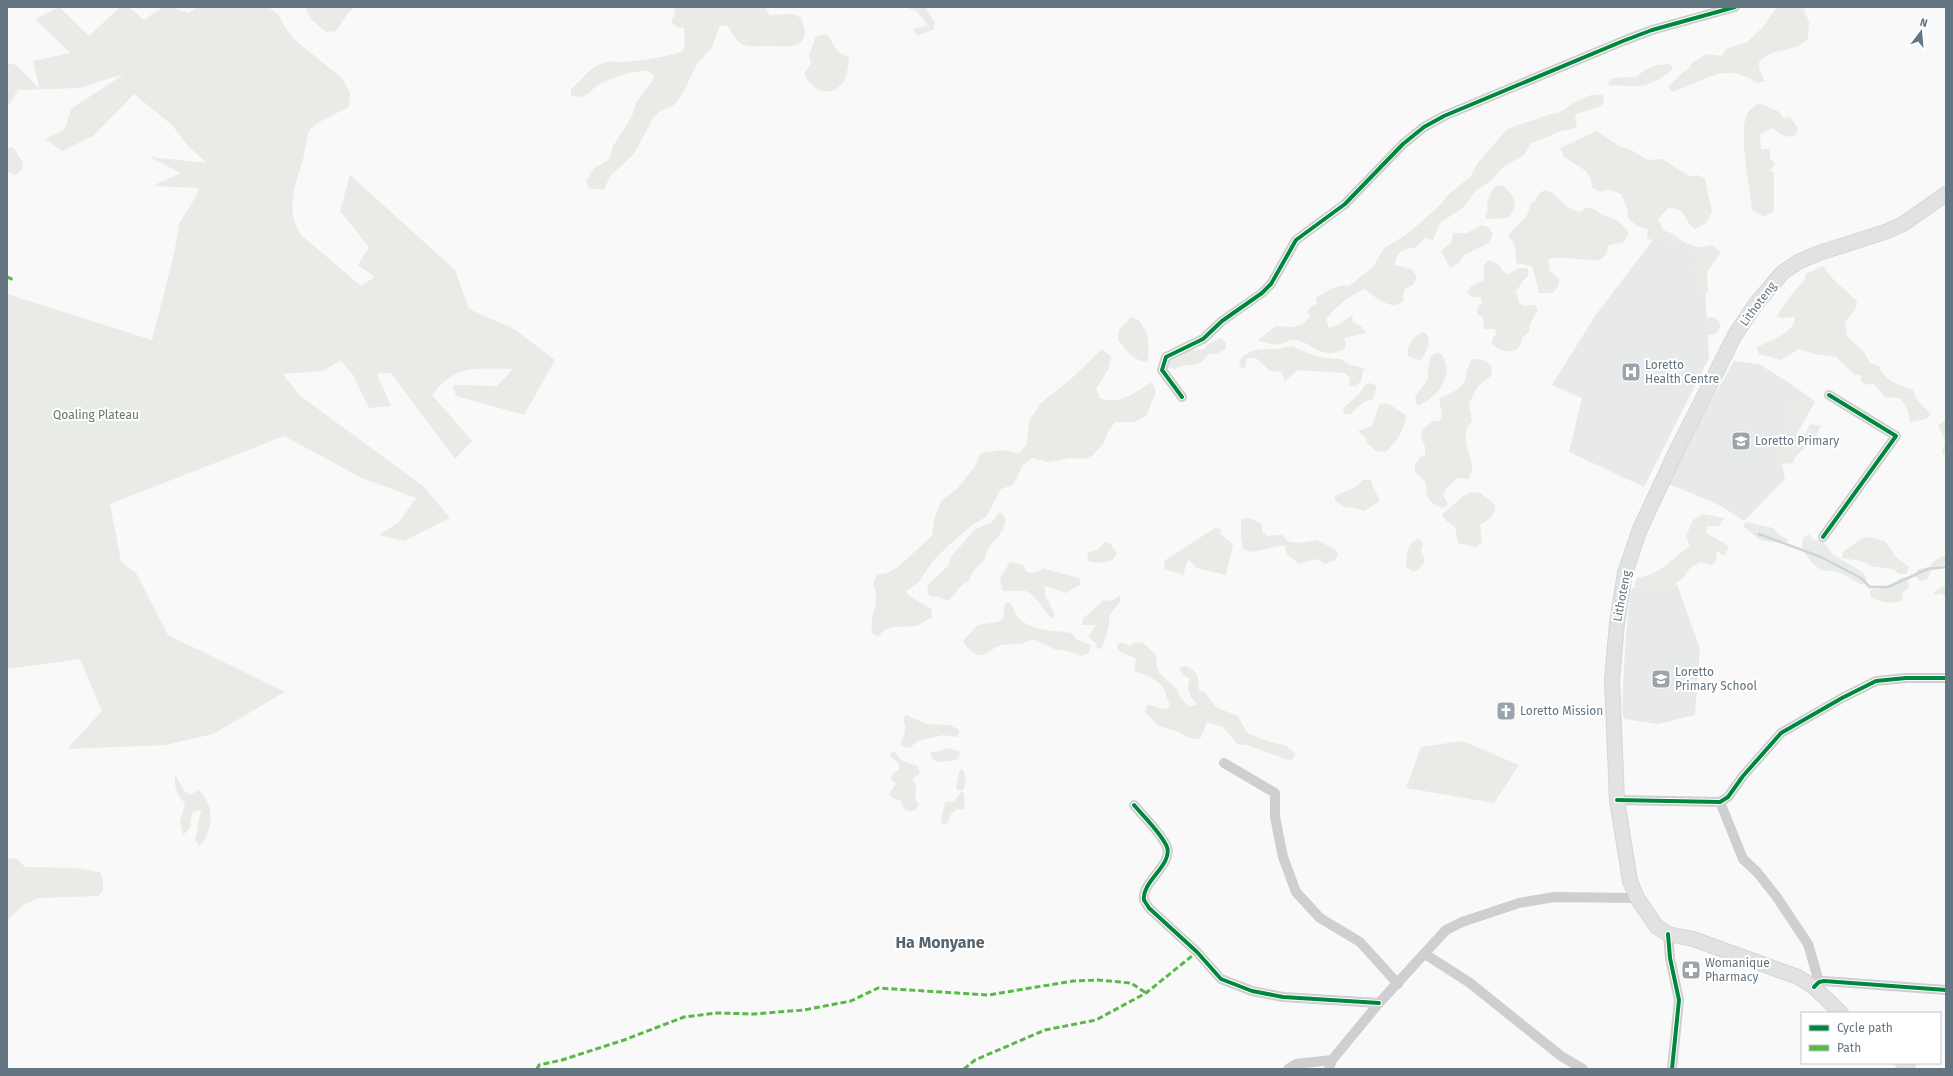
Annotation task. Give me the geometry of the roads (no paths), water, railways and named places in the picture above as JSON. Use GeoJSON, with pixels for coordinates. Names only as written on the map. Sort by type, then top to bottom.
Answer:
{"type":"FeatureCollection","features":[{"type":"Feature","properties":{"kind":"main road","name":"Lithoteng"},"geometry":{"type":"LineString","coordinates":[[1840,1012],[1816,985],[1693,939],[1668,934],[1657,927],[1637,898],[1630,881],[1617,800],[1612,680],[1617,623],[1625,574],[1640,529],[1676,450],[1735,335],[1755,305],[1782,273],[1798,262],[1819,253],[1885,232],[1903,224],[1946,194]]}},
{"type":"Feature","properties":{"kind":"street"},"geometry":{"type":"LineString","coordinates":[[1182,396],[1162,370],[1166,357],[1203,340],[1222,321],[1262,294],[1271,284],[1296,240],[1345,204],[1389,157],[1424,127],[1444,116],[1623,41],[1652,30],[1735,7]]}},
{"type":"Feature","properties":{"kind":"street"},"geometry":{"type":"LineString","coordinates":[[1823,537],[1896,436],[1829,395]]}},
{"type":"Feature","properties":{"kind":"street"},"geometry":{"type":"LineString","coordinates":[[1617,800],[1720,802],[1728,797],[1743,776],[1781,733],[1842,698],[1876,681],[1906,678],[1946,678]]}},
{"type":"Feature","properties":{"kind":"street"},"geometry":{"type":"LineString","coordinates":[[1224,763],[1275,793],[1275,817],[1282,857],[1296,892],[1320,918],[1360,942],[1398,984]]}},
{"type":"Feature","properties":{"kind":"street"},"geometry":{"type":"LineString","coordinates":[[1720,802],[1743,859],[1757,872],[1776,896],[1808,944],[1816,985],[1831,981],[1946,990]]}},
{"type":"Feature","properties":{"kind":"street"},"geometry":{"type":"LineString","coordinates":[[1134,805],[1161,837],[1167,848],[1167,857],[1146,890],[1144,900],[1149,908],[1197,952],[1221,979],[1252,991],[1298,999],[1379,1003]]}},
{"type":"Feature","properties":{"kind":"street"},"geometry":{"type":"LineString","coordinates":[[1288,1069],[1296,1064],[1331,1064],[1379,1003],[1446,930],[1462,922],[1519,903],[1554,897],[1637,898]]}},
{"type":"Feature","properties":{"kind":"street"},"geometry":{"type":"LineString","coordinates":[[1668,934],[1670,958],[1679,1000],[1672,1069]]}},
{"type":"Feature","properties":{"kind":"street"},"geometry":{"type":"LineString","coordinates":[[1425,954],[1470,983],[1560,1056],[1584,1069]]}},
{"type":"Feature","properties":{"kind":"waterway"},"geometry":{"type":"LineString","coordinates":[[1759,534],[1821,557],[1861,578],[1870,587],[1888,587],[1928,569],[1946,567]]}},
{"type":"Feature","properties":{"kind":"place","name":"Loretto Health Centre"},"geometry":{"type":"Point","coordinates":[1631,372]}},
{"type":"Feature","properties":{"kind":"place","name":"Loretto Primary"},"geometry":{"type":"Point","coordinates":[1741,441]}},
{"type":"Feature","properties":{"kind":"place","name":"Loretto Primary School"},"geometry":{"type":"Point","coordinates":[1661,679]}},
{"type":"Feature","properties":{"kind":"place","name":"Loretto Mission"},"geometry":{"type":"Point","coordinates":[1506,711]}},
{"type":"Feature","properties":{"kind":"place","name":"Womanique Pharmacy"},"geometry":{"type":"Point","coordinates":[1691,970]}},
{"type":"Feature","properties":{"kind":"district","name":"Ha Monyane"},"geometry":{"type":"Point","coordinates":[940,942]}},
{"type":"Feature","properties":{"kind":"park label","name":"Qoaling Plateau"},"geometry":{"type":"Point","coordinates":[96,415]}}]}
